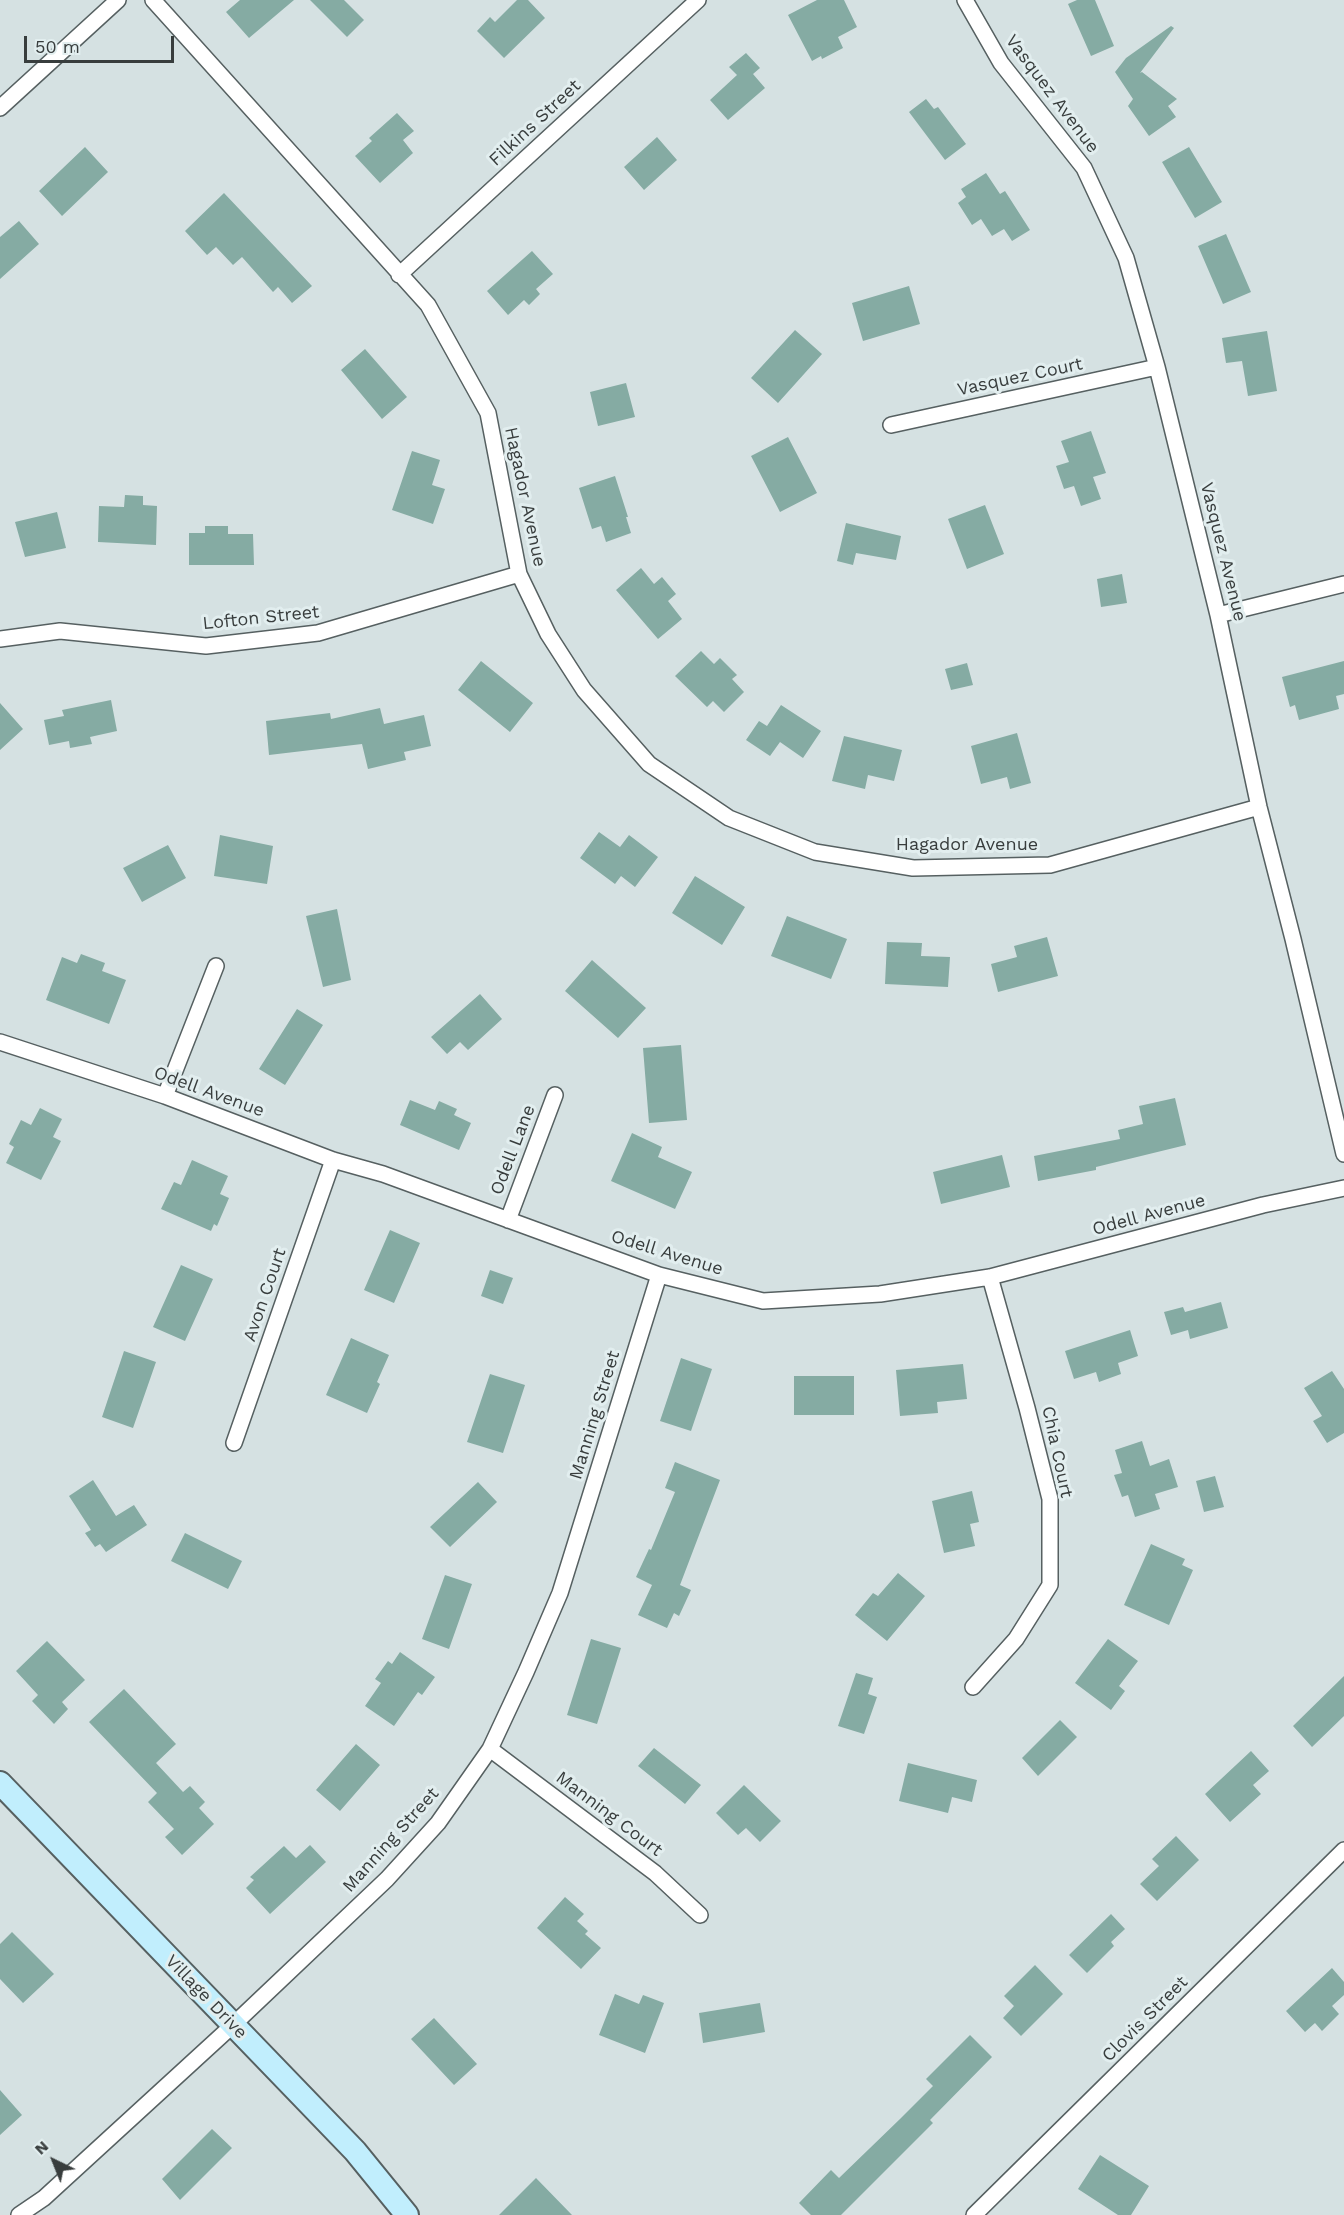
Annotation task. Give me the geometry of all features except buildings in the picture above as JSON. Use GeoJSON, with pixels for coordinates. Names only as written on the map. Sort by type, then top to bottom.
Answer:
{"type":"FeatureCollection","features":[{"type":"Feature","properties":{"kind":"main road","name":"Village Drive"},"geometry":{"type":"LineString","coordinates":[[0,1783],[355,2151],[407,2215]]}},
{"type":"Feature","properties":{"kind":"street"},"geometry":{"type":"LineString","coordinates":[[0,108],[118,0]]}},
{"type":"Feature","properties":{"kind":"street","name":"Hagador Avenue"},"geometry":{"type":"LineString","coordinates":[[153,0],[428,305],[488,413],[519,574],[548,634],[584,690],[649,764],[729,818],[815,852],[913,868],[1050,865],[1259,807]]}},
{"type":"Feature","properties":{"kind":"street","name":"Filkins Street"},"geometry":{"type":"LineString","coordinates":[[399,275],[698,0]]}},
{"type":"Feature","properties":{"kind":"street","name":"Vasquez Avenue"},"geometry":{"type":"LineString","coordinates":[[965,0],[1001,63],[1084,168],[1126,258],[1157,367],[1218,615],[1259,807],[1344,1154]]}},
{"type":"Feature","properties":{"kind":"street","name":"Vasquez Court"},"geometry":{"type":"LineString","coordinates":[[891,425],[1157,367]]}},
{"type":"Feature","properties":{"kind":"street","name":"Lofton Street"},"geometry":{"type":"LineString","coordinates":[[0,639],[60,631],[206,646],[318,633],[519,574]]}},
{"type":"Feature","properties":{"kind":"street"},"geometry":{"type":"LineString","coordinates":[[1218,615],[1344,584]]}},
{"type":"Feature","properties":{"kind":"street"},"geometry":{"type":"LineString","coordinates":[[165,1096],[216,966]]}},
{"type":"Feature","properties":{"kind":"street","name":"Odell Avenue"},"geometry":{"type":"LineString","coordinates":[[0,1042],[165,1096],[333,1160],[383,1174],[659,1275],[763,1301],[880,1294],[990,1277],[1263,1204],[1344,1188]]}},
{"type":"Feature","properties":{"kind":"street","name":"Odell Lane"},"geometry":{"type":"LineString","coordinates":[[508,1220],[555,1095]]}},
{"type":"Feature","properties":{"kind":"street","name":"Avon Court"},"geometry":{"type":"LineString","coordinates":[[234,1443],[333,1160]]}},
{"type":"Feature","properties":{"kind":"street","name":"Manning Street"},"geometry":{"type":"LineString","coordinates":[[19,2215],[44,2198],[233,2025],[387,1879],[438,1823],[490,1749],[560,1593],[659,1275]]}},
{"type":"Feature","properties":{"kind":"street","name":"Chia Court"},"geometry":{"type":"LineString","coordinates":[[973,1687],[1016,1639],[1050,1585],[1050,1499],[990,1277]]}},
{"type":"Feature","properties":{"kind":"street","name":"Manning Court"},"geometry":{"type":"LineString","coordinates":[[490,1749],[655,1873],[700,1915]]}},
{"type":"Feature","properties":{"kind":"street","name":"Clovis Street"},"geometry":{"type":"LineString","coordinates":[[977,2214],[1344,1850]]}}]}
